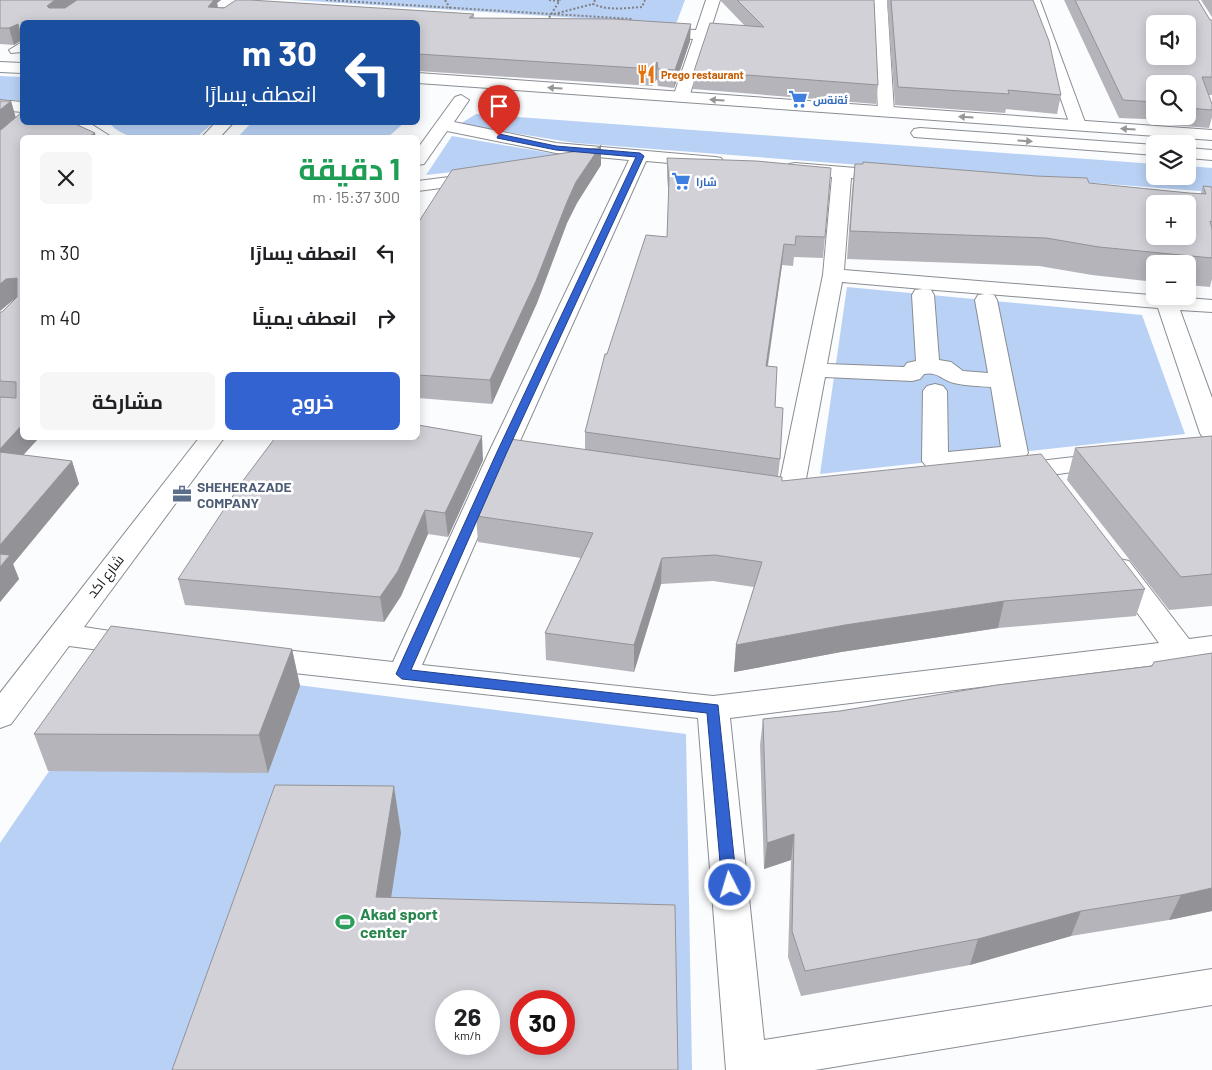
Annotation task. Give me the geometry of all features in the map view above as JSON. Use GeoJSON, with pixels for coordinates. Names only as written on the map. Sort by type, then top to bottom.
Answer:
{"type":"FeatureCollection","features":[{"type":"Feature","properties":{"kind":"street"},"geometry":{"type":"LineString","coordinates":[[681,97],[712,0]]}},
{"type":"Feature","properties":{"kind":"street"},"geometry":{"type":"LineString","coordinates":[[880,0],[886,112]]}},
{"type":"Feature","properties":{"kind":"street"},"geometry":{"type":"LineString","coordinates":[[1033,0],[1078,125]]}},
{"type":"Feature","properties":{"kind":"street"},"geometry":{"type":"LineString","coordinates":[[638,25],[701,35]]}},
{"type":"Feature","properties":{"kind":"street"},"geometry":{"type":"LineString","coordinates":[[0,49],[20,49]]}},
{"type":"Feature","properties":{"kind":"street"},"geometry":{"type":"LineString","coordinates":[[0,67],[20,68]]}},
{"type":"Feature","properties":{"kind":"street"},"geometry":{"type":"LineString","coordinates":[[420,78],[1212,135]]}},
{"type":"Feature","properties":{"kind":"street"},"geometry":{"type":"LineString","coordinates":[[444,99],[481,102]]}},
{"type":"Feature","properties":{"kind":"street"},"geometry":{"type":"LineString","coordinates":[[420,157],[462,100]]}},
{"type":"Feature","properties":{"kind":"street"},"geometry":{"type":"LineString","coordinates":[[749,102],[769,109],[768,116],[762,118]]}},
{"type":"Feature","properties":{"kind":"street"},"geometry":{"type":"LineString","coordinates":[[0,105],[20,107]]}},
{"type":"Feature","properties":{"kind":"street"},"geometry":{"type":"LineString","coordinates":[[798,121],[794,118],[796,111],[819,107]]}},
{"type":"Feature","properties":{"kind":"street"},"geometry":{"type":"LineString","coordinates":[[80,125],[99,135]]}},
{"type":"Feature","properties":{"kind":"street"},"geometry":{"type":"LineString","coordinates":[[212,135],[223,125]]}},
{"type":"Feature","properties":{"kind":"street"},"geometry":{"type":"LineString","coordinates":[[442,125],[556,148],[736,163]]}},
{"type":"Feature","properties":{"kind":"street"},"geometry":{"type":"LineString","coordinates":[[902,132],[1146,149]]}},
{"type":"Feature","properties":{"kind":"street"},"geometry":{"type":"LineString","coordinates":[[1196,154],[1212,155]]}},
{"type":"Feature","properties":{"kind":"street"},"geometry":{"type":"LineString","coordinates":[[563,166],[640,156]]}},
{"type":"Feature","properties":{"kind":"street"},"geometry":{"type":"LineString","coordinates":[[402,674],[502,452],[640,156]]}},
{"type":"Feature","properties":{"kind":"street"},"geometry":{"type":"LineString","coordinates":[[774,166],[910,178]]}},
{"type":"Feature","properties":{"kind":"street"},"geometry":{"type":"LineString","coordinates":[[819,492],[780,494],[815,370],[832,275],[842,172]]}},
{"type":"Feature","properties":{"kind":"street"},"geometry":{"type":"LineString","coordinates":[[420,186],[495,176]]}},
{"type":"Feature","properties":{"kind":"street"},"geometry":{"type":"LineString","coordinates":[[832,275],[1146,301]]}},
{"type":"Feature","properties":{"kind":"street"},"geometry":{"type":"LineString","coordinates":[[923,294],[920,386],[935,391],[954,382],[957,376]]}},
{"type":"Feature","properties":{"kind":"street"},"geometry":{"type":"LineString","coordinates":[[935,391],[936,461],[1015,452],[986,300]]}},
{"type":"Feature","properties":{"kind":"street"},"geometry":{"type":"LineString","coordinates":[[1168,305],[1209,445]]}},
{"type":"Feature","properties":{"kind":"street"},"geometry":{"type":"LineString","coordinates":[[1196,305],[1212,306]]}},
{"type":"Feature","properties":{"kind":"street"},"geometry":{"type":"LineString","coordinates":[[815,370],[920,370],[942,367],[957,376],[1001,381]]}},
{"type":"Feature","properties":{"kind":"street","name":"شارع اكد"},"geometry":{"type":"LineString","coordinates":[[0,716],[210,440]]}},
{"type":"Feature","properties":{"kind":"street"},"geometry":{"type":"LineString","coordinates":[[502,452],[531,456]]}},
{"type":"Feature","properties":{"kind":"street"},"geometry":{"type":"LineString","coordinates":[[926,481],[1133,459]]}},
{"type":"Feature","properties":{"kind":"street"},"geometry":{"type":"LineString","coordinates":[[1043,468],[1061,492]]}},
{"type":"Feature","properties":{"kind":"street"},"geometry":{"type":"LineString","coordinates":[[1103,548],[1181,650]]}},
{"type":"Feature","properties":{"kind":"street"},"geometry":{"type":"LineString","coordinates":[[60,635],[168,647]]}},
{"type":"Feature","properties":{"kind":"street"},"geometry":{"type":"LineString","coordinates":[[226,654],[713,708],[1212,647]]}},
{"type":"Feature","properties":{"kind":"street"},"geometry":{"type":"LineString","coordinates":[[713,708],[746,1066],[1212,987]]}},
{"type":"Feature","properties":{"kind":"path"},"geometry":{"type":"LineString","coordinates":[[326,0],[551,14],[638,25]]}},
{"type":"Feature","properties":{"kind":"path"},"geometry":{"type":"LineString","coordinates":[[374,3],[377,0]]}},
{"type":"Feature","properties":{"kind":"path"},"geometry":{"type":"LineString","coordinates":[[445,0],[450,8]]}},
{"type":"Feature","properties":{"kind":"path"},"geometry":{"type":"LineString","coordinates":[[545,25],[559,0],[549,0]]}},
{"type":"Feature","properties":{"kind":"path"},"geometry":{"type":"LineString","coordinates":[[593,4],[595,0]]}},
{"type":"Feature","properties":{"kind":"path"},"geometry":{"type":"LineString","coordinates":[[551,14],[593,4],[605,8],[642,8],[645,0]]}},
{"type":"Feature","properties":{"kind":"shaded area"},"geometry":{"type":"Polygon","coordinates":[[[293,0],[685,0],[676,24],[293,0]]]}},
{"type":"Feature","properties":{"kind":"shaded area"},"geometry":{"type":"Polygon","coordinates":[[[0,76],[20,77],[20,101],[0,99],[0,76]]]}},
{"type":"Feature","properties":{"kind":"shaded area"},"geometry":{"type":"Polygon","coordinates":[[[476,114],[1146,163],[1146,185],[1196,185],[1196,167],[1212,168],[1212,192],[575,143],[460,124],[476,114]]]}},
{"type":"Feature","properties":{"kind":"shaded area"},"geometry":{"type":"Polygon","coordinates":[[[111,125],[211,125],[199,135],[128,135],[118,131],[111,125]]]}},
{"type":"Feature","properties":{"kind":"shaded area"},"geometry":{"type":"Polygon","coordinates":[[[249,125],[402,125],[390,135],[240,135],[249,125]]]}},
{"type":"Feature","properties":{"kind":"shaded area"},"geometry":{"type":"Polygon","coordinates":[[[452,136],[578,158],[426,175],[452,136]]]}},
{"type":"Feature","properties":{"kind":"shaded area"},"geometry":{"type":"Polygon","coordinates":[[[847,287],[1142,315],[1185,434],[820,474],[847,287]]]}},
{"type":"Feature","properties":{"kind":"shaded area","name":"Akad sport center"},"geometry":{"type":"Polygon","coordinates":[[[123,663],[686,734],[692,1070],[0,1070],[0,843],[123,663]]]}},
{"type":"Feature","properties":{"kind":"building"},"geometry":{"type":"Polygon","coordinates":[[[0,0],[55,0],[47,6],[49,8],[65,8],[77,0],[214,0],[208,7],[224,8],[236,0],[250,0],[474,14],[469,18],[614,19],[691,24],[675,70],[658,69],[657,62],[653,69],[420,54],[420,20],[20,20],[20,29],[18,24],[9,28],[0,28],[0,0]]]}},
{"type":"Feature","properties":{"kind":"building"},"geometry":{"type":"Polygon","coordinates":[[[737,0],[874,0],[878,85],[694,71],[710,23],[764,27],[737,0]]]}},
{"type":"Feature","properties":{"kind":"building"},"geometry":{"type":"Polygon","coordinates":[[[891,0],[1033,0],[1049,41],[1061,95],[1008,90],[1009,94],[898,87],[891,0]]]}},
{"type":"Feature","properties":{"kind":"building"},"geometry":{"type":"Polygon","coordinates":[[[1075,0],[1198,0],[1210,20],[1212,20],[1212,77],[1202,77],[1212,104],[1212,110],[1196,109],[1196,75],[1146,75],[1146,101],[1123,100],[1075,0]]]}},
{"type":"Feature","properties":{"kind":"building"},"geometry":{"type":"Polygon","coordinates":[[[0,101],[11,101],[0,110],[0,101]]]}},
{"type":"Feature","properties":{"kind":"building"},"geometry":{"type":"Polygon","coordinates":[[[20,114],[20,125],[78,125],[95,133],[92,135],[20,135],[20,427],[0,449],[0,397],[16,398],[16,382],[0,381],[0,312],[17,297],[17,278],[6,279],[0,284],[0,130],[20,114]]]}},
{"type":"Feature","properties":{"kind":"building"},"geometry":{"type":"Polygon","coordinates":[[[601,145],[576,182],[536,281],[490,380],[420,375],[420,220],[452,170],[598,148],[601,145]]]}},
{"type":"Feature","properties":{"kind":"building"},"geometry":{"type":"Polygon","coordinates":[[[667,158],[756,161],[831,168],[825,237],[796,236],[795,245],[784,244],[766,366],[777,367],[775,407],[783,408],[780,459],[585,432],[605,354],[607,354],[646,235],[667,237],[669,180],[667,158]]]}},
{"type":"Feature","properties":{"kind":"building"},"geometry":{"type":"Polygon","coordinates":[[[863,162],[1036,176],[1087,178],[1089,183],[1189,193],[1206,194],[1203,186],[1212,187],[1212,222],[1210,221],[1212,229],[1212,258],[1099,247],[1046,238],[850,231],[855,164],[863,164],[863,162]]]}},
{"type":"Feature","properties":{"kind":"building"},"geometry":{"type":"Polygon","coordinates":[[[420,425],[482,436],[445,513],[425,510],[398,571],[380,597],[178,579],[242,482],[274,440],[420,440],[420,425]]]}},
{"type":"Feature","properties":{"kind":"building"},"geometry":{"type":"Polygon","coordinates":[[[1212,436],[1212,574],[1181,577],[1075,448],[1212,436]]]}},
{"type":"Feature","properties":{"kind":"building"},"geometry":{"type":"Polygon","coordinates":[[[510,439],[782,477],[782,481],[1041,454],[1145,589],[1004,601],[845,625],[736,645],[762,562],[715,555],[662,558],[634,645],[545,633],[593,533],[476,516],[510,439]]]}},
{"type":"Feature","properties":{"kind":"building"},"geometry":{"type":"Polygon","coordinates":[[[0,452],[72,461],[0,545],[0,452]]]}},
{"type":"Feature","properties":{"kind":"building"},"geometry":{"type":"Polygon","coordinates":[[[0,554],[10,555],[0,567],[0,554]]]}},
{"type":"Feature","properties":{"kind":"building"},"geometry":{"type":"Polygon","coordinates":[[[111,626],[292,649],[259,735],[34,734],[111,626]]]}},
{"type":"Feature","properties":{"kind":"building"},"geometry":{"type":"Polygon","coordinates":[[[1212,653],[1212,888],[1181,895],[1081,911],[978,939],[805,971],[792,931],[794,834],[767,843],[763,719],[840,711],[997,685],[1152,666],[1154,662],[1212,653]]]}},
{"type":"Feature","properties":{"kind":"building"},"geometry":{"type":"Polygon","coordinates":[[[275,785],[394,786],[376,897],[675,905],[678,1070],[172,1070],[275,785]]]}},
{"type":"Feature","properties":{"kind":"place","name":"Prego restaurant"},"geometry":{"type":"Point","coordinates":[646,74]}},
{"type":"Feature","properties":{"kind":"place","name":"ئةنةس"},"geometry":{"type":"Point","coordinates":[798,99]}},
{"type":"Feature","properties":{"kind":"place","name":"شارا"},"geometry":{"type":"Point","coordinates":[681,181]}},
{"type":"Feature","properties":{"kind":"place","name":"SHEHERAZADE COMPANY"},"geometry":{"type":"Point","coordinates":[182,494]}},
{"type":"Feature","properties":{"kind":"place","name":"Akad sport center"},"geometry":{"type":"Point","coordinates":[345,922]}},
{"type":"Feature","properties":{"kind":"route"},"geometry":{"type":"LineString","coordinates":[[499,136],[556,148],[640,156],[502,452],[402,674],[713,708],[730,885]]}}]}
